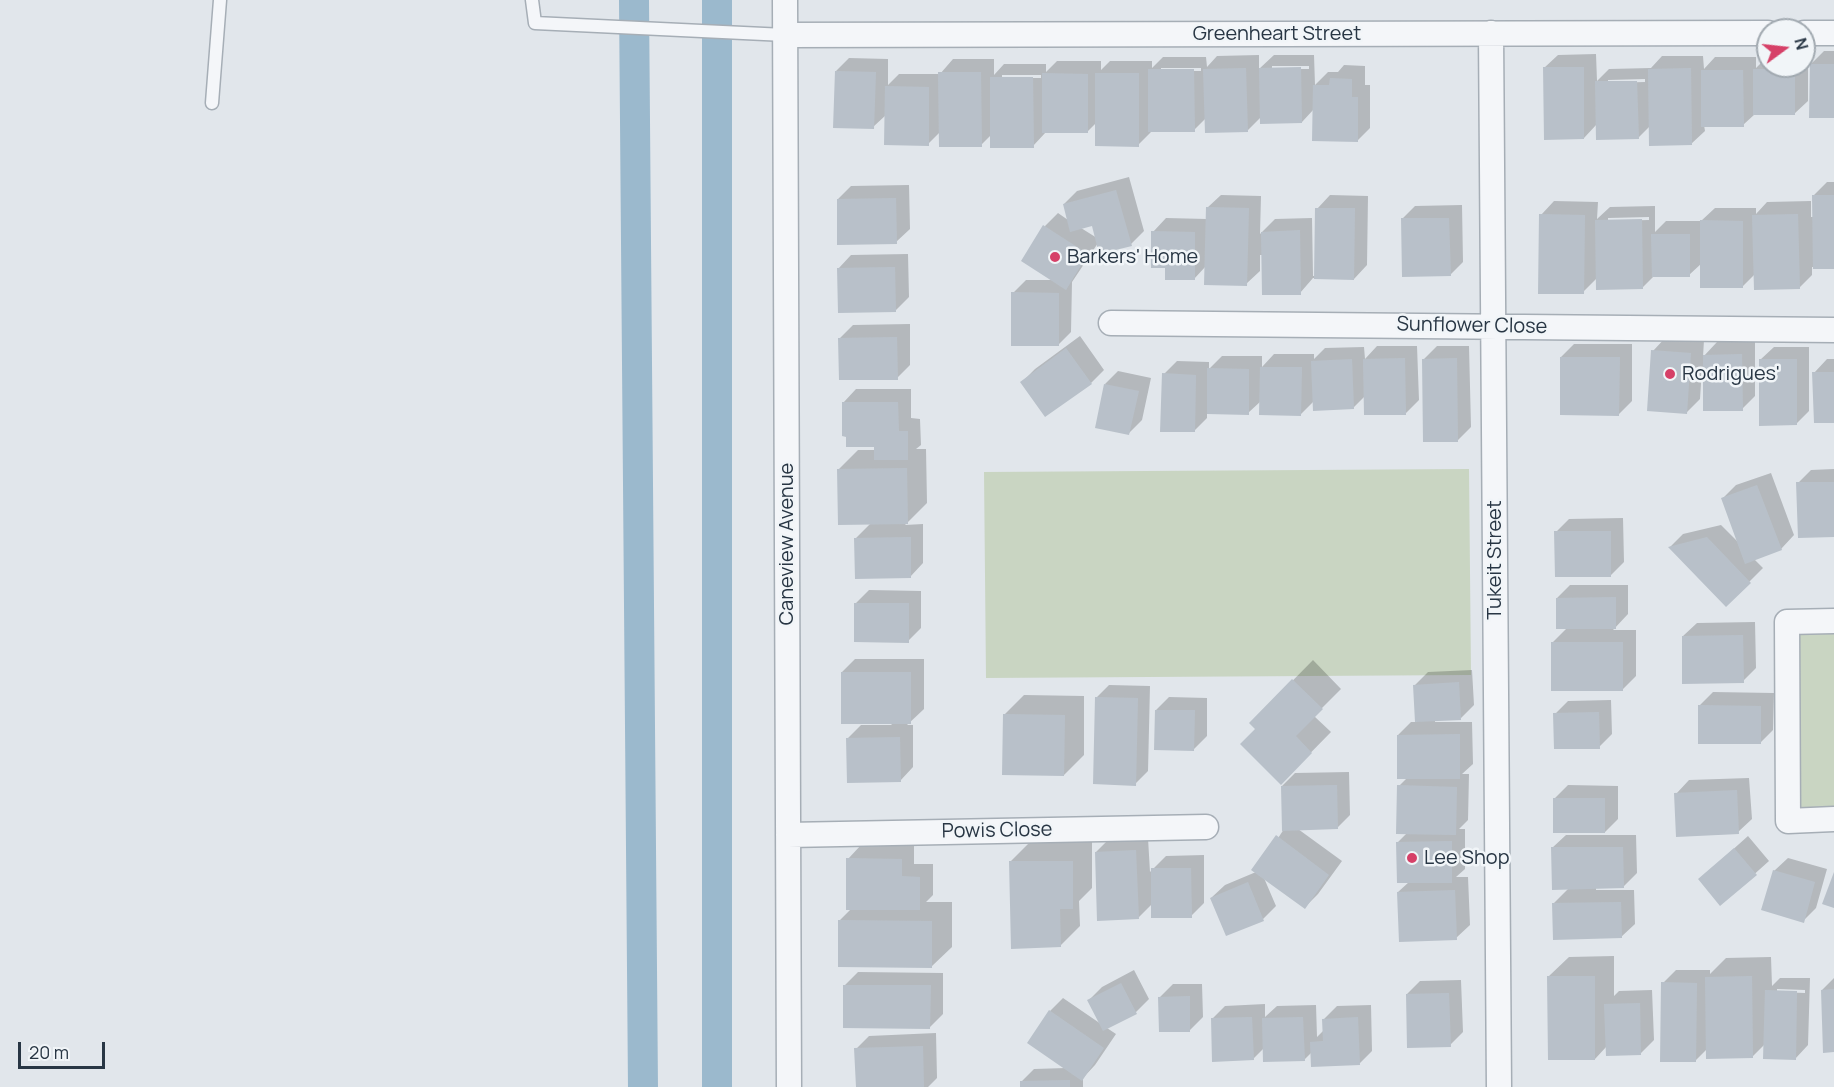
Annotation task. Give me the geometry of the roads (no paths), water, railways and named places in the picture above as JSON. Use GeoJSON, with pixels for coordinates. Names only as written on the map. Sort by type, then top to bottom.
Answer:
{"type":"FeatureCollection","features":[{"type":"Feature","properties":{"kind":"street","name":"Caneview Avenue"},"geometry":{"type":"LineString","coordinates":[[785,0],[789,1087]]}},
{"type":"Feature","properties":{"kind":"street","name":"Tukeit Street"},"geometry":{"type":"LineString","coordinates":[[1491,33],[1498,1087]]}},
{"type":"Feature","properties":{"kind":"street","name":"Greenheart Street"},"geometry":{"type":"LineString","coordinates":[[785,35],[1756,33]]}},
{"type":"Feature","properties":{"kind":"street"},"geometry":{"type":"LineString","coordinates":[[1816,33],[1834,33]]}},
{"type":"Feature","properties":{"kind":"street","name":"Sunflower Close"},"geometry":{"type":"LineString","coordinates":[[1111,323],[1834,330]]}},
{"type":"Feature","properties":{"kind":"street"},"geometry":{"type":"LineString","coordinates":[[1834,621],[1787,622],[1788,821],[1834,819]]}},
{"type":"Feature","properties":{"kind":"street","name":"Powis Close"},"geometry":{"type":"LineString","coordinates":[[788,835],[1206,827]]}},
{"type":"Feature","properties":{"kind":"lane"},"geometry":{"type":"LineString","coordinates":[[212,103],[220,0]]}},
{"type":"Feature","properties":{"kind":"lane"},"geometry":{"type":"LineString","coordinates":[[532,0],[535,23],[785,35]]}},
{"type":"Feature","properties":{"kind":"waterway"},"geometry":{"type":"LineString","coordinates":[[634,0],[643,1087]]}},
{"type":"Feature","properties":{"kind":"waterway"},"geometry":{"type":"LineString","coordinates":[[717,0],[717,1087]]}},
{"type":"Feature","properties":{"kind":"place","name":"Barkers' Home"},"geometry":{"type":"Point","coordinates":[1055,257]}},
{"type":"Feature","properties":{"kind":"place","name":"Rodrigues'"},"geometry":{"type":"Point","coordinates":[1670,374]}},
{"type":"Feature","properties":{"kind":"place","name":"Lee Shop"},"geometry":{"type":"Point","coordinates":[1412,858]}}]}
